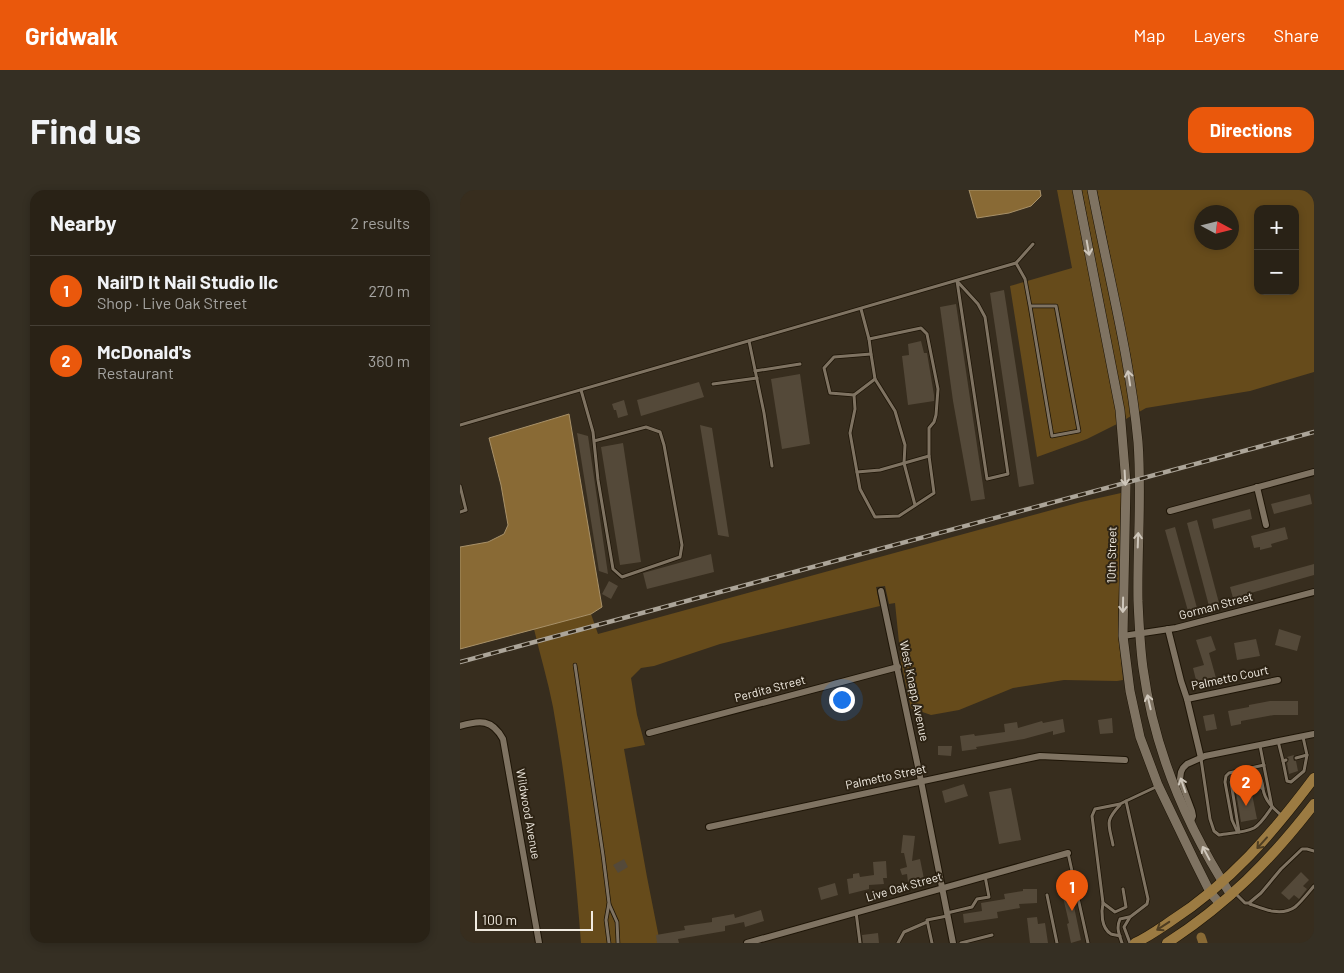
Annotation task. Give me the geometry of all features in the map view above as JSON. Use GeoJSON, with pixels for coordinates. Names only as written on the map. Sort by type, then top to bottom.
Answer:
{"type":"FeatureCollection","features":[{"type":"Feature","properties":{"kind":"main road"},"geometry":{"type":"LineString","coordinates":[[1135,943],[1190,908],[1245,861],[1284,818],[1314,778]]}},
{"type":"Feature","properties":{"kind":"main road"},"geometry":{"type":"LineString","coordinates":[[1167,943],[1200,921],[1232,894],[1274,853],[1314,804]]}},
{"type":"Feature","properties":{"kind":"street","name":"10th Street"},"geometry":{"type":"LineString","coordinates":[[1077,190],[1120,410],[1124,447],[1126,483],[1123,636],[1130,691],[1140,737],[1158,785],[1210,892],[1220,904]]}},
{"type":"Feature","properties":{"kind":"street","name":"10th Street"},"geometry":{"type":"LineString","coordinates":[[1092,190],[1126,358],[1138,444],[1140,493],[1138,601],[1143,668],[1155,726],[1165,760],[1190,823],[1222,882],[1232,894]]}},
{"type":"Feature","properties":{"kind":"street"},"geometry":{"type":"LineString","coordinates":[[1124,447],[1138,444]]}},
{"type":"Feature","properties":{"kind":"street"},"geometry":{"type":"LineString","coordinates":[[1170,512],[1314,472]]}},
{"type":"Feature","properties":{"kind":"street"},"geometry":{"type":"LineString","coordinates":[[1257,488],[1266,525]]}},
{"type":"Feature","properties":{"kind":"street"},"geometry":{"type":"LineString","coordinates":[[1125,516],[1139,516]]}},
{"type":"Feature","properties":{"kind":"street","name":"West Knapp Avenue"},"geometry":{"type":"LineString","coordinates":[[881,590],[953,943]]}},
{"type":"Feature","properties":{"kind":"street","name":"Gorman Street"},"geometry":{"type":"LineString","coordinates":[[1123,636],[1176,628],[1314,592]]}},
{"type":"Feature","properties":{"kind":"street"},"geometry":{"type":"LineString","coordinates":[[1168,629],[1201,758]]}},
{"type":"Feature","properties":{"kind":"street","name":"Perdita Street"},"geometry":{"type":"LineString","coordinates":[[649,733],[898,667]]}},
{"type":"Feature","properties":{"kind":"street","name":"Palmetto Court"},"geometry":{"type":"LineString","coordinates":[[1187,699],[1278,680]]}},
{"type":"Feature","properties":{"kind":"street","name":"Wildwood Avenue"},"geometry":{"type":"LineString","coordinates":[[460,726],[484,722],[498,730],[503,739],[539,943]]}},
{"type":"Feature","properties":{"kind":"street"},"geometry":{"type":"LineString","coordinates":[[1190,823],[1192,811],[1180,779],[1181,772],[1187,764],[1205,756],[1314,734]]}},
{"type":"Feature","properties":{"kind":"street","name":"Palmetto Street"},"geometry":{"type":"LineString","coordinates":[[709,827],[1040,756],[1125,760]]}},
{"type":"Feature","properties":{"kind":"street","name":"Live Oak Street"},"geometry":{"type":"LineString","coordinates":[[747,943],[1068,853]]}},
{"type":"Feature","properties":{"kind":"street"},"geometry":{"type":"LineString","coordinates":[[778,935],[780,943]]}},
{"type":"Feature","properties":{"kind":"lane"},"geometry":{"type":"LineString","coordinates":[[460,425],[1016,263],[1034,244]]}},
{"type":"Feature","properties":{"kind":"lane"},"geometry":{"type":"LineString","coordinates":[[1016,263],[1025,279],[1052,436],[1079,431],[1056,306],[1030,306]]}},
{"type":"Feature","properties":{"kind":"lane"},"geometry":{"type":"LineString","coordinates":[[957,281],[978,304],[985,317],[987,326],[1008,474],[987,479],[957,281]]}},
{"type":"Feature","properties":{"kind":"lane"},"geometry":{"type":"LineString","coordinates":[[861,309],[869,339],[875,379],[895,411],[905,445],[904,463],[915,505]]}},
{"type":"Feature","properties":{"kind":"lane"},"geometry":{"type":"LineString","coordinates":[[854,395],[855,409],[850,433],[860,489],[875,518],[899,516],[934,493],[929,456],[928,428],[934,422],[936,415],[938,389],[926,334],[921,328],[869,339]]}},
{"type":"Feature","properties":{"kind":"lane"},"geometry":{"type":"LineString","coordinates":[[749,341],[764,413],[772,466]]}},
{"type":"Feature","properties":{"kind":"lane"},"geometry":{"type":"LineString","coordinates":[[871,354],[834,357],[824,368],[830,392],[854,395],[875,379]]}},
{"type":"Feature","properties":{"kind":"lane"},"geometry":{"type":"LineString","coordinates":[[755,371],[800,364]]}},
{"type":"Feature","properties":{"kind":"lane"},"geometry":{"type":"LineString","coordinates":[[713,384],[757,378]]}},
{"type":"Feature","properties":{"kind":"lane"},"geometry":{"type":"LineString","coordinates":[[580,390],[593,432],[598,480],[613,569],[622,577],[680,557],[682,545],[660,432],[646,427],[594,441]]}},
{"type":"Feature","properties":{"kind":"lane"},"geometry":{"type":"LineString","coordinates":[[857,472],[880,470],[929,456]]}},
{"type":"Feature","properties":{"kind":"lane"},"geometry":{"type":"LineString","coordinates":[[460,486],[466,510],[460,512]]}},
{"type":"Feature","properties":{"kind":"lane"},"geometry":{"type":"LineString","coordinates":[[575,665],[594,787],[609,904],[617,922],[618,943]]}},
{"type":"Feature","properties":{"kind":"lane"},"geometry":{"type":"LineString","coordinates":[[1278,741],[1285,760],[1287,781],[1291,782],[1304,771],[1307,755],[1303,736]]}},
{"type":"Feature","properties":{"kind":"lane"},"geometry":{"type":"LineString","coordinates":[[1201,758],[1210,820],[1214,832],[1219,835],[1238,832],[1258,825],[1272,807],[1260,745]]}},
{"type":"Feature","properties":{"kind":"lane"},"geometry":{"type":"LineString","coordinates":[[1296,758],[1307,755]]}},
{"type":"Feature","properties":{"kind":"lane"},"geometry":{"type":"LineString","coordinates":[[1238,832],[1232,820],[1226,776],[1229,773],[1264,765]]}},
{"type":"Feature","properties":{"kind":"lane"},"geometry":{"type":"LineString","coordinates":[[1238,832],[1231,782],[1233,778],[1242,775],[1257,773],[1261,777],[1264,797],[1284,818]]}},
{"type":"Feature","properties":{"kind":"lane"},"geometry":{"type":"LineString","coordinates":[[1242,775],[1263,789]]}},
{"type":"Feature","properties":{"kind":"lane"},"geometry":{"type":"LineString","coordinates":[[1120,936],[1111,934],[1105,927],[1101,913],[1103,903],[1092,816],[1096,809],[1120,804],[1158,785]]}},
{"type":"Feature","properties":{"kind":"lane"},"geometry":{"type":"LineString","coordinates":[[1126,801],[1148,899],[1147,904],[1130,917],[1124,926],[1130,943]]}},
{"type":"Feature","properties":{"kind":"lane"},"geometry":{"type":"LineString","coordinates":[[1113,845],[1108,822],[1111,814],[1120,804]]}},
{"type":"Feature","properties":{"kind":"lane"},"geometry":{"type":"LineString","coordinates":[[1249,904],[1302,849],[1307,848],[1314,851]]}},
{"type":"Feature","properties":{"kind":"lane"},"geometry":{"type":"LineString","coordinates":[[1068,853],[1088,943]]}},
{"type":"Feature","properties":{"kind":"lane"},"geometry":{"type":"LineString","coordinates":[[898,943],[904,932],[927,922],[927,920],[972,907],[977,899],[989,897],[985,876]]}},
{"type":"Feature","properties":{"kind":"lane"},"geometry":{"type":"LineString","coordinates":[[1232,894],[1245,903],[1265,910],[1284,912],[1295,907],[1314,886]]}},
{"type":"Feature","properties":{"kind":"lane"},"geometry":{"type":"LineString","coordinates":[[1103,903],[1115,912],[1126,907],[1122,889]]}},
{"type":"Feature","properties":{"kind":"lane"},"geometry":{"type":"LineString","coordinates":[[1047,895],[1057,943]]}},
{"type":"Feature","properties":{"kind":"lane"},"geometry":{"type":"LineString","coordinates":[[609,904],[606,920],[609,943]]}},
{"type":"Feature","properties":{"kind":"lane"},"geometry":{"type":"LineString","coordinates":[[856,912],[860,943]]}},
{"type":"Feature","properties":{"kind":"lane"},"geometry":{"type":"LineString","coordinates":[[1122,943],[1118,923],[1120,919],[1130,917]]}},
{"type":"Feature","properties":{"kind":"lane"},"geometry":{"type":"LineString","coordinates":[[927,922],[932,943]]}},
{"type":"Feature","properties":{"kind":"lane"},"geometry":{"type":"LineString","coordinates":[[961,943],[992,935]]}},
{"type":"Feature","properties":{"kind":"shaded area"},"geometry":{"type":"Polygon","coordinates":[[[969,190],[1040,190],[1041,196],[1031,206],[1009,213],[977,218],[969,190]]]}},
{"type":"Feature","properties":{"kind":"shaded area"},"geometry":{"type":"Polygon","coordinates":[[[1057,190],[1073,190],[1116,410],[1117,424],[1087,439],[1037,457],[1010,286],[1072,268],[1057,190]]]}},
{"type":"Feature","properties":{"kind":"shaded area"},"geometry":{"type":"Polygon","coordinates":[[[1082,190],[1088,190],[1122,359],[1131,416],[1126,419],[1082,190]]]}},
{"type":"Feature","properties":{"kind":"shaded area"},"geometry":{"type":"Polygon","coordinates":[[[1097,190],[1314,190],[1314,372],[1250,391],[1146,408],[1139,412],[1131,358],[1097,190]]]}},
{"type":"Feature","properties":{"kind":"shaded area"},"geometry":{"type":"Polygon","coordinates":[[[569,414],[602,607],[591,614],[460,649],[460,547],[488,542],[504,534],[508,525],[501,485],[489,438],[569,414]]]}},
{"type":"Feature","properties":{"kind":"shaded area"},"geometry":{"type":"Polygon","coordinates":[[[1121,493],[1118,633],[1123,680],[1064,680],[1013,688],[959,710],[931,715],[911,708],[901,662],[895,603],[889,604],[885,586],[876,587],[880,606],[720,644],[654,666],[641,668],[631,678],[637,715],[645,745],[624,749],[660,943],[581,943],[573,854],[558,736],[551,697],[534,629],[591,614],[598,634],[1081,502],[1121,493]]]}},
{"type":"Feature","properties":{"kind":"building"},"geometry":{"type":"Polygon","coordinates":[[[1004,290],[1034,484],[1019,487],[990,293],[1004,290]]]}},
{"type":"Feature","properties":{"kind":"building"},"geometry":{"type":"Polygon","coordinates":[[[956,304],[985,499],[971,501],[953,401],[940,307],[956,304]]]}},
{"type":"Feature","properties":{"kind":"building"},"geometry":{"type":"Polygon","coordinates":[[[921,341],[924,353],[927,353],[934,401],[908,405],[902,356],[909,355],[908,344],[921,341]]]}},
{"type":"Feature","properties":{"kind":"building"},"geometry":{"type":"Polygon","coordinates":[[[800,374],[810,444],[782,449],[771,379],[800,374]]]}},
{"type":"Feature","properties":{"kind":"building"},"geometry":{"type":"Polygon","coordinates":[[[699,382],[704,397],[641,416],[637,400],[699,382]]]}},
{"type":"Feature","properties":{"kind":"building"},"geometry":{"type":"Polygon","coordinates":[[[624,400],[628,415],[618,418],[612,404],[624,400]]]}},
{"type":"Feature","properties":{"kind":"building"},"geometry":{"type":"Polygon","coordinates":[[[700,425],[712,428],[729,537],[718,535],[700,425]]]}},
{"type":"Feature","properties":{"kind":"building"},"geometry":{"type":"Polygon","coordinates":[[[577,433],[588,436],[608,574],[599,571],[577,433]]]}},
{"type":"Feature","properties":{"kind":"building"},"geometry":{"type":"Polygon","coordinates":[[[623,443],[641,562],[620,565],[601,447],[623,443]]]}},
{"type":"Feature","properties":{"kind":"building"},"geometry":{"type":"Polygon","coordinates":[[[1310,494],[1312,504],[1274,514],[1271,504],[1310,494]]]}},
{"type":"Feature","properties":{"kind":"building"},"geometry":{"type":"Polygon","coordinates":[[[1250,509],[1252,519],[1214,529],[1212,519],[1250,509]]]}},
{"type":"Feature","properties":{"kind":"building"},"geometry":{"type":"Polygon","coordinates":[[[1197,520],[1219,603],[1209,606],[1187,523],[1197,520]]]}},
{"type":"Feature","properties":{"kind":"building"},"geometry":{"type":"Polygon","coordinates":[[[1175,527],[1197,608],[1188,611],[1165,530],[1175,527]]]}},
{"type":"Feature","properties":{"kind":"building"},"geometry":{"type":"Polygon","coordinates":[[[1285,527],[1288,539],[1271,544],[1272,547],[1260,550],[1260,547],[1254,548],[1251,536],[1285,527]]]}},
{"type":"Feature","properties":{"kind":"building"},"geometry":{"type":"Polygon","coordinates":[[[711,554],[714,572],[647,589],[643,573],[711,554]]]}},
{"type":"Feature","properties":{"kind":"building"},"geometry":{"type":"Polygon","coordinates":[[[1314,564],[1314,575],[1233,598],[1230,587],[1314,564]]]}},
{"type":"Feature","properties":{"kind":"building"},"geometry":{"type":"Polygon","coordinates":[[[609,581],[618,586],[611,599],[602,594],[609,581]]]}},
{"type":"Feature","properties":{"kind":"building"},"geometry":{"type":"Polygon","coordinates":[[[1279,629],[1301,636],[1297,651],[1275,645],[1279,629]]]}},
{"type":"Feature","properties":{"kind":"building"},"geometry":{"type":"Polygon","coordinates":[[[1211,636],[1216,650],[1209,653],[1216,678],[1197,684],[1193,668],[1204,665],[1196,640],[1211,636]]]}},
{"type":"Feature","properties":{"kind":"building"},"geometry":{"type":"Polygon","coordinates":[[[1256,639],[1260,656],[1237,660],[1234,643],[1256,639]]]}},
{"type":"Feature","properties":{"kind":"building"},"geometry":{"type":"Polygon","coordinates":[[[1270,701],[1298,701],[1298,715],[1274,715],[1241,721],[1241,724],[1231,726],[1228,711],[1270,701]]]}},
{"type":"Feature","properties":{"kind":"building"},"geometry":{"type":"Polygon","coordinates":[[[1214,714],[1217,729],[1206,731],[1203,716],[1214,714]]]}},
{"type":"Feature","properties":{"kind":"building"},"geometry":{"type":"Polygon","coordinates":[[[1112,718],[1113,733],[1100,734],[1098,720],[1112,718]]]}},
{"type":"Feature","properties":{"kind":"building"},"geometry":{"type":"Polygon","coordinates":[[[1063,719],[1065,732],[1053,735],[1053,731],[1024,739],[962,751],[960,736],[1005,732],[1004,724],[1017,722],[1018,728],[1042,721],[1043,723],[1063,719]]]}},
{"type":"Feature","properties":{"kind":"building"},"geometry":{"type":"Polygon","coordinates":[[[938,746],[952,746],[951,756],[938,755],[938,746]]]}},
{"type":"Feature","properties":{"kind":"building"},"geometry":{"type":"Polygon","coordinates":[[[1294,755],[1293,758],[1296,761],[1298,771],[1289,774],[1287,763],[1289,759],[1287,757],[1294,755]]]}},
{"type":"Feature","properties":{"kind":"building"},"geometry":{"type":"Polygon","coordinates":[[[964,784],[968,796],[945,803],[942,791],[964,784]]]}},
{"type":"Feature","properties":{"kind":"building"},"geometry":{"type":"Polygon","coordinates":[[[1011,788],[1021,840],[999,844],[989,792],[1011,788]]]}},
{"type":"Feature","properties":{"kind":"building"},"geometry":{"type":"Polygon","coordinates":[[[1251,789],[1257,819],[1241,822],[1236,792],[1251,789]]]}},
{"type":"Feature","properties":{"kind":"building"},"geometry":{"type":"Polygon","coordinates":[[[903,835],[915,836],[912,861],[920,859],[924,879],[908,882],[907,874],[902,875],[900,869],[907,867],[904,853],[901,853],[903,835]]]}},
{"type":"Feature","properties":{"kind":"building"},"geometry":{"type":"Polygon","coordinates":[[[624,859],[628,867],[618,873],[613,865],[624,859]]]}},
{"type":"Feature","properties":{"kind":"building"},"geometry":{"type":"Polygon","coordinates":[[[886,861],[887,878],[883,878],[884,884],[869,885],[869,889],[849,894],[847,879],[853,878],[853,874],[859,873],[860,877],[874,875],[873,862],[886,861]]]}},
{"type":"Feature","properties":{"kind":"building"},"geometry":{"type":"Polygon","coordinates":[[[1301,872],[1309,880],[1303,886],[1307,889],[1299,899],[1294,895],[1289,900],[1281,893],[1301,872]]]}},
{"type":"Feature","properties":{"kind":"building"},"geometry":{"type":"Polygon","coordinates":[[[1068,878],[1081,940],[1071,943],[1067,924],[1069,923],[1059,880],[1068,878]]]}},
{"type":"Feature","properties":{"kind":"building"},"geometry":{"type":"Polygon","coordinates":[[[835,883],[838,895],[821,900],[818,888],[835,883]]]}},
{"type":"Feature","properties":{"kind":"building"},"geometry":{"type":"Polygon","coordinates":[[[1023,889],[1037,889],[1037,903],[1019,904],[1020,908],[997,912],[998,918],[964,923],[963,914],[982,911],[981,903],[1005,899],[1004,894],[1023,891],[1023,889]]]}},
{"type":"Feature","properties":{"kind":"building"},"geometry":{"type":"Polygon","coordinates":[[[761,910],[764,921],[745,927],[744,922],[725,926],[725,931],[678,939],[679,943],[657,943],[656,935],[685,930],[684,926],[712,922],[712,918],[734,914],[735,918],[761,910]]]}},
{"type":"Feature","properties":{"kind":"building"},"geometry":{"type":"Polygon","coordinates":[[[1037,917],[1038,924],[1045,923],[1048,943],[1030,943],[1027,918],[1037,917]]]}},
{"type":"Feature","properties":{"kind":"building"},"geometry":{"type":"Polygon","coordinates":[[[878,933],[879,943],[863,943],[862,935],[878,933]]]}},
{"type":"Feature","properties":{"kind":"waterway"},"geometry":{"type":"LineString","coordinates":[[1201,937],[1203,943]]}},
{"type":"Feature","properties":{"kind":"railway"},"geometry":{"type":"LineString","coordinates":[[460,662],[1314,432]]}},
{"type":"Feature","properties":{"kind":"place","name":"McDonald's"},"geometry":{"type":"Point","coordinates":[1246,806]}},
{"type":"Feature","properties":{"kind":"place","name":"Nail'D It Nail Studio llc"},"geometry":{"type":"Point","coordinates":[1072,911]}}]}
